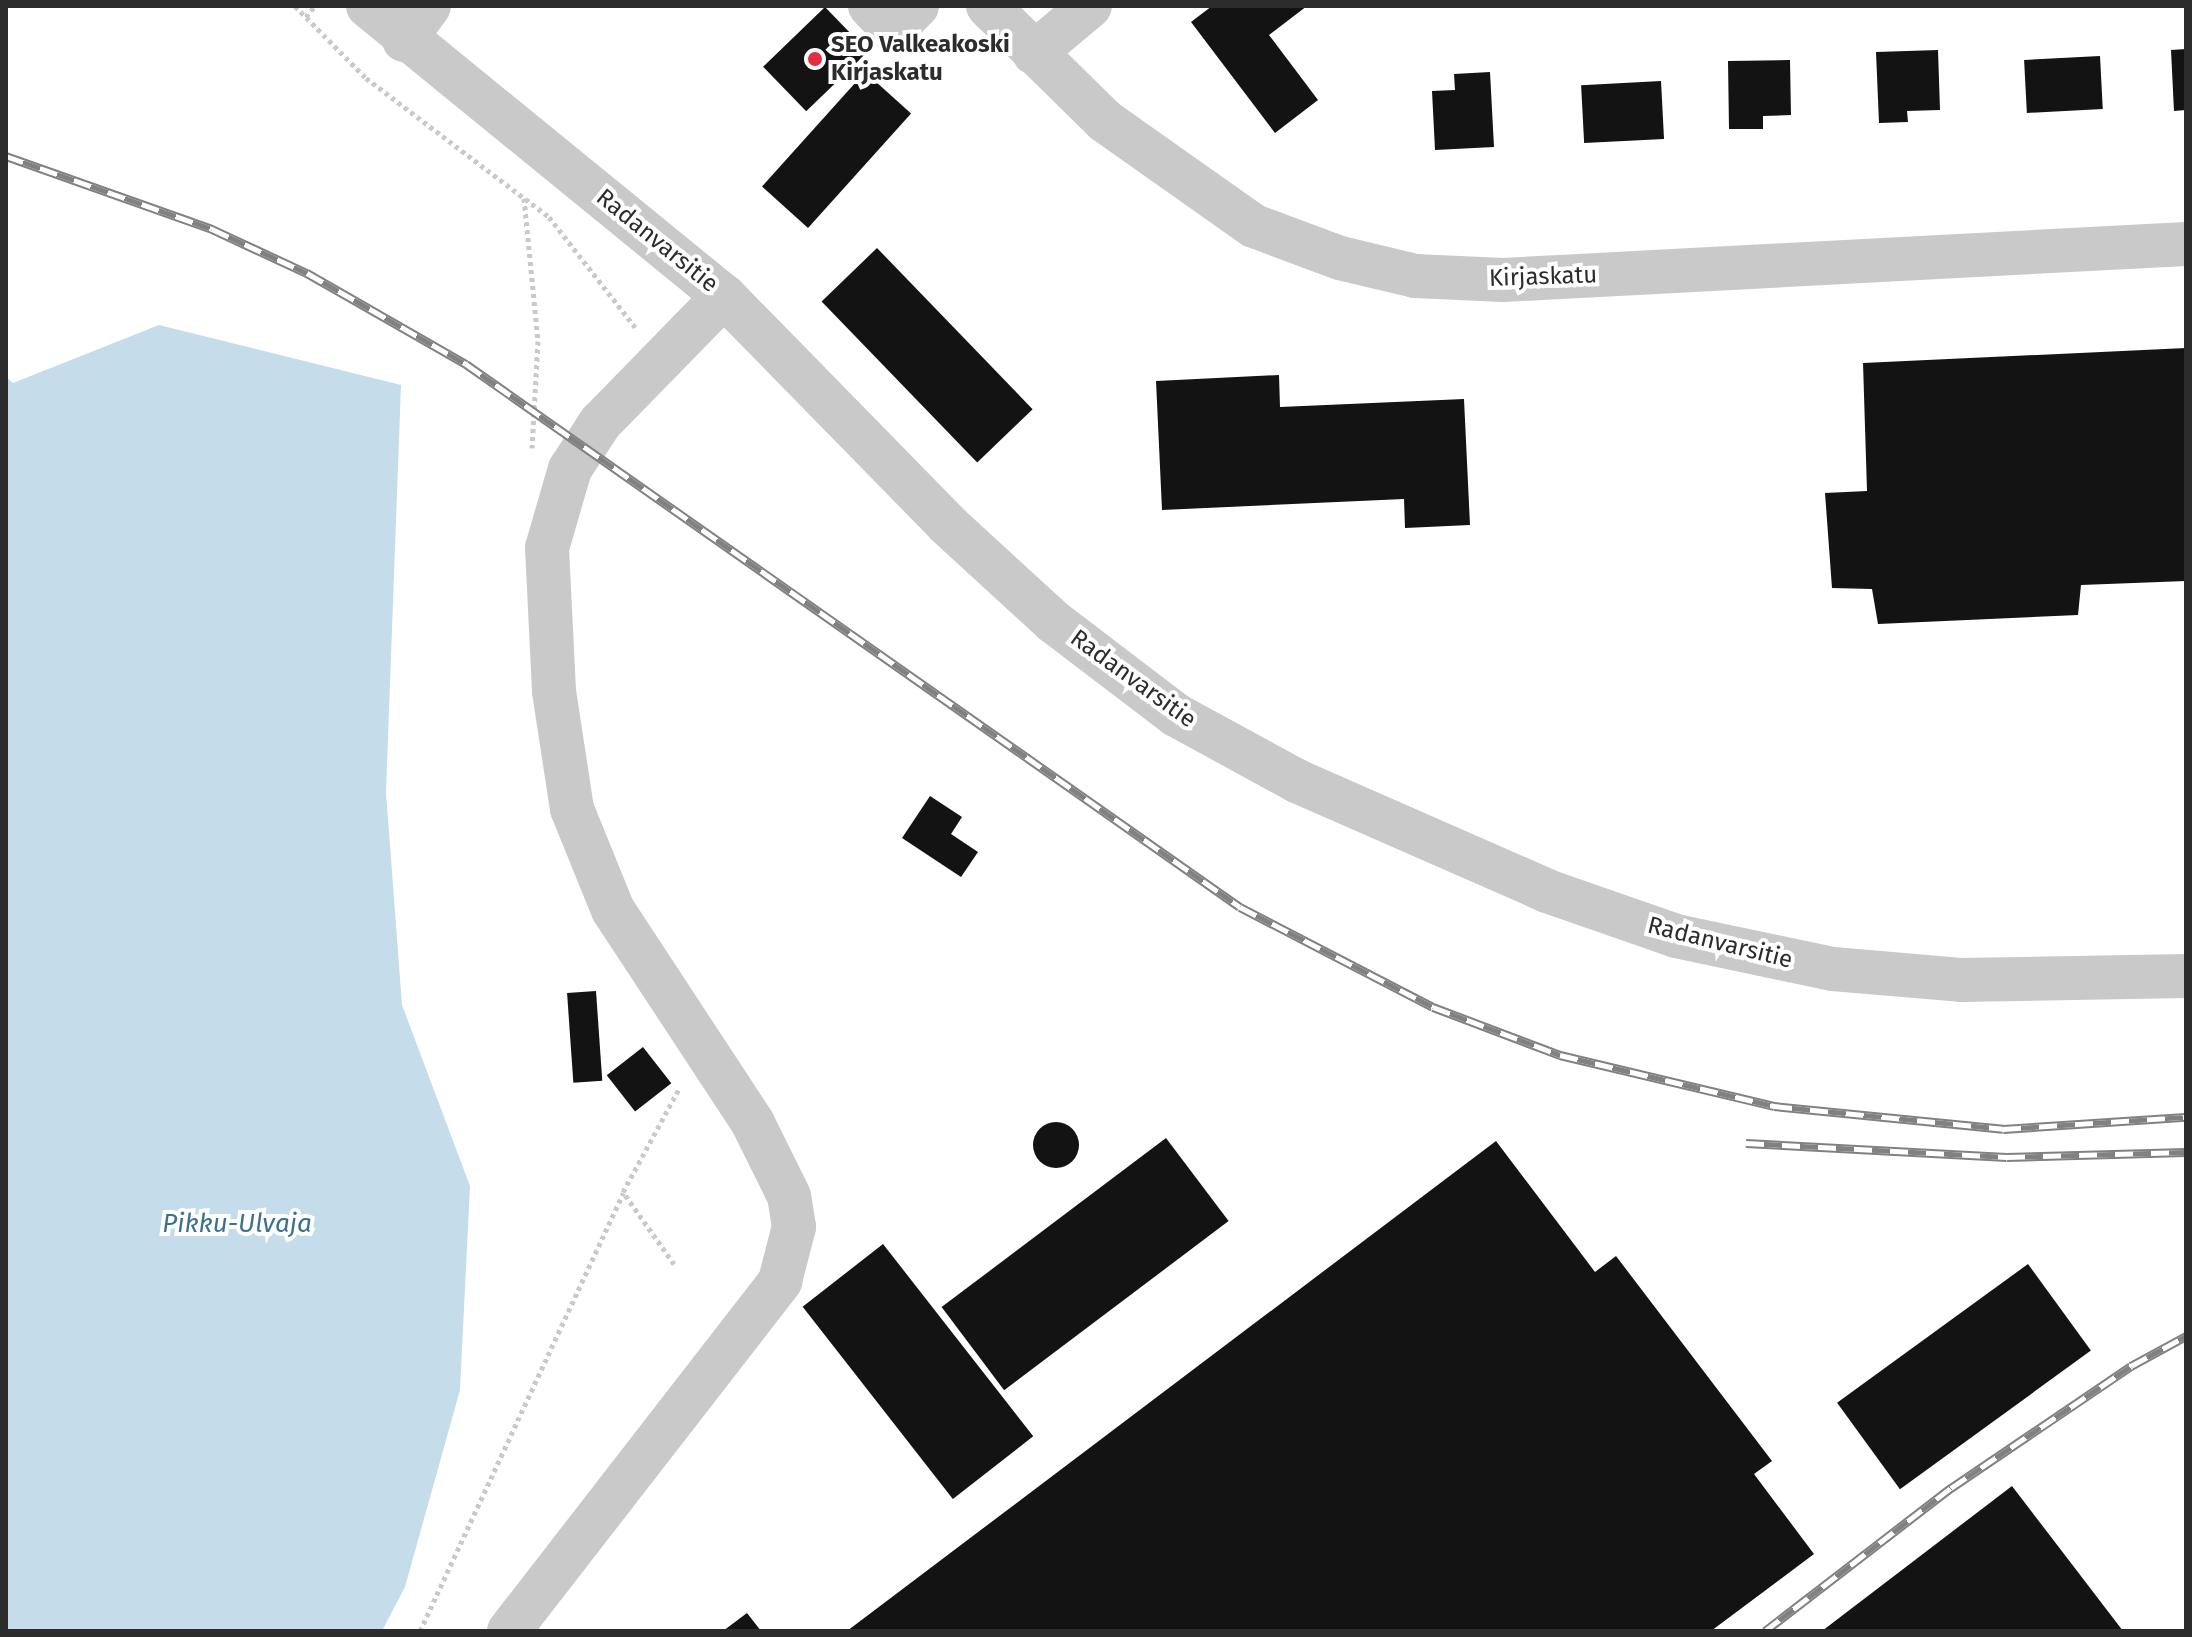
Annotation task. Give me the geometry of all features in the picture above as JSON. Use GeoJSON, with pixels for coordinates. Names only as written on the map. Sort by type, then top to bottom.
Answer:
{"type":"FeatureCollection","features":[{"type":"Feature","properties":{"kind":"street","name":"Radanvarsitie"},"geometry":{"type":"LineString","coordinates":[[368,6],[416,23],[724,296],[947,524],[1054,622],[1176,715],[1297,781],[1419,839],[1676,936],[1833,969],[1961,980],[2186,976]]}},
{"type":"Feature","properties":{"kind":"street"},"geometry":{"type":"LineString","coordinates":[[870,6],[893,30],[917,6]]}},
{"type":"Feature","properties":{"kind":"street","name":"Kirjaskatu"},"geometry":{"type":"LineString","coordinates":[[988,6],[1105,121],[1254,226],[1340,258],[1415,276],[1503,280],[2186,244]]}},
{"type":"Feature","properties":{"kind":"street"},"geometry":{"type":"LineString","coordinates":[[1034,53],[1090,6]]}},
{"type":"Feature","properties":{"kind":"street"},"geometry":{"type":"LineString","coordinates":[[509,1631],[780,1281],[789,1256],[794,1227],[789,1196],[753,1123],[690,1021],[613,910],[572,809],[554,691],[546,576],[552,521],[580,447],[724,296]]}},
{"type":"Feature","properties":{"kind":"path"},"geometry":{"type":"LineString","coordinates":[[295,6],[366,78],[524,198],[580,250],[622,316],[668,355]]}},
{"type":"Feature","properties":{"kind":"path"},"geometry":{"type":"LineString","coordinates":[[306,17],[315,6]]}},
{"type":"Feature","properties":{"kind":"path"},"geometry":{"type":"LineString","coordinates":[[524,198],[538,341],[532,458]]}},
{"type":"Feature","properties":{"kind":"path"},"geometry":{"type":"LineString","coordinates":[[420,1631],[623,1192],[683,1081]]}},
{"type":"Feature","properties":{"kind":"path"},"geometry":{"type":"LineString","coordinates":[[623,1192],[674,1264]]}},
{"type":"Feature","properties":{"kind":"water","name":"Pikku-Ulvaja"},"geometry":{"type":"Polygon","coordinates":[[[159,325],[401,385],[386,792],[402,1005],[470,1186],[460,1390],[405,1587],[382,1631],[6,1631],[6,377],[13,383],[159,325]]]}},
{"type":"Feature","properties":{"kind":"building"},"geometry":{"type":"Polygon","coordinates":[[[1212,6],[1307,6],[1269,35],[1318,100],[1275,133],[1191,22],[1212,6]]]}},
{"type":"Feature","properties":{"kind":"building"},"geometry":{"type":"Polygon","coordinates":[[[825,7],[868,52],[806,111],[763,67],[825,7]]]}},
{"type":"Feature","properties":{"kind":"building"},"geometry":{"type":"Polygon","coordinates":[[[2186,49],[2186,110],[2174,111],[2171,50],[2186,49]]]}},
{"type":"Feature","properties":{"kind":"building"},"geometry":{"type":"Polygon","coordinates":[[[1938,50],[1940,110],[1907,111],[1908,122],[1879,123],[1876,52],[1938,50]]]}},
{"type":"Feature","properties":{"kind":"building"},"geometry":{"type":"Polygon","coordinates":[[[2100,56],[2103,109],[2027,113],[2024,60],[2100,56]]]}},
{"type":"Feature","properties":{"kind":"building"},"geometry":{"type":"Polygon","coordinates":[[[1790,60],[1791,115],[1763,116],[1763,129],[1729,129],[1728,61],[1790,60]]]}},
{"type":"Feature","properties":{"kind":"building"},"geometry":{"type":"Polygon","coordinates":[[[865,72],[911,113],[808,228],[762,186],[865,72]]]}},
{"type":"Feature","properties":{"kind":"building"},"geometry":{"type":"Polygon","coordinates":[[[1490,72],[1494,147],[1435,150],[1432,91],[1455,90],[1454,74],[1490,72]]]}},
{"type":"Feature","properties":{"kind":"building"},"geometry":{"type":"Polygon","coordinates":[[[1661,81],[1664,139],[1584,143],[1581,85],[1661,81]]]}},
{"type":"Feature","properties":{"kind":"building"},"geometry":{"type":"Polygon","coordinates":[[[877,248],[1033,409],[977,463],[822,301],[877,248]]]}},
{"type":"Feature","properties":{"kind":"building"},"geometry":{"type":"Polygon","coordinates":[[[2186,348],[2186,581],[2081,585],[2078,615],[1878,624],[1872,589],[1832,588],[1825,493],[1867,491],[1863,363],[2186,348]]]}},
{"type":"Feature","properties":{"kind":"building"},"geometry":{"type":"Polygon","coordinates":[[[1279,375],[1280,407],[1464,399],[1470,525],[1405,528],[1404,499],[1162,510],[1156,381],[1279,375]]]}},
{"type":"Feature","properties":{"kind":"building"},"geometry":{"type":"Polygon","coordinates":[[[930,796],[962,817],[951,834],[978,852],[961,877],[902,838],[930,796]]]}},
{"type":"Feature","properties":{"kind":"building"},"geometry":{"type":"Polygon","coordinates":[[[596,991],[602,1081],[573,1083],[567,993],[596,991]]]}},
{"type":"Feature","properties":{"kind":"building"},"geometry":{"type":"Polygon","coordinates":[[[643,1047],[671,1083],[635,1112],[607,1075],[643,1047]]]}},
{"type":"Feature","properties":{"kind":"building"},"geometry":{"type":"Polygon","coordinates":[[[1056,1122],[1073,1128],[1079,1145],[1073,1162],[1056,1168],[1039,1162],[1033,1145],[1039,1128],[1056,1122]]]}},
{"type":"Feature","properties":{"kind":"building"},"geometry":{"type":"Polygon","coordinates":[[[1166,1138],[1229,1221],[1004,1390],[942,1307],[1166,1138]]]}},
{"type":"Feature","properties":{"kind":"building"},"geometry":{"type":"Polygon","coordinates":[[[1496,1141],[1595,1272],[1616,1256],[1772,1461],[1754,1474],[1814,1554],[1711,1631],[847,1631],[1496,1141]]]}},
{"type":"Feature","properties":{"kind":"building"},"geometry":{"type":"Polygon","coordinates":[[[883,1244],[1033,1436],[953,1499],[803,1307],[883,1244]]]}},
{"type":"Feature","properties":{"kind":"building"},"geometry":{"type":"Polygon","coordinates":[[[2028,1264],[2091,1351],[1900,1489],[1837,1403],[2028,1264]]]}},
{"type":"Feature","properties":{"kind":"building"},"geometry":{"type":"Polygon","coordinates":[[[2012,1486],[2123,1631],[1822,1631],[2012,1486]]]}},
{"type":"Feature","properties":{"kind":"building"},"geometry":{"type":"Polygon","coordinates":[[[747,1613],[761,1631],[723,1631],[747,1613]]]}},
{"type":"Feature","properties":{"kind":"railway"},"geometry":{"type":"LineString","coordinates":[[6,156],[212,229],[307,273],[466,364],[1240,907],[1433,1007],[1560,1055],[1774,1106],[2003,1129],[2186,1117]]}},
{"type":"Feature","properties":{"kind":"railway"},"geometry":{"type":"LineString","coordinates":[[1746,1143],[2007,1157],[2186,1152]]}},
{"type":"Feature","properties":{"kind":"railway"},"geometry":{"type":"LineString","coordinates":[[1765,1631],[1951,1488],[2131,1366],[2186,1336]]}},
{"type":"Feature","properties":{"kind":"place","name":"SEO Valkeakoski Kirjaskatu"},"geometry":{"type":"Point","coordinates":[815,59]}}]}
